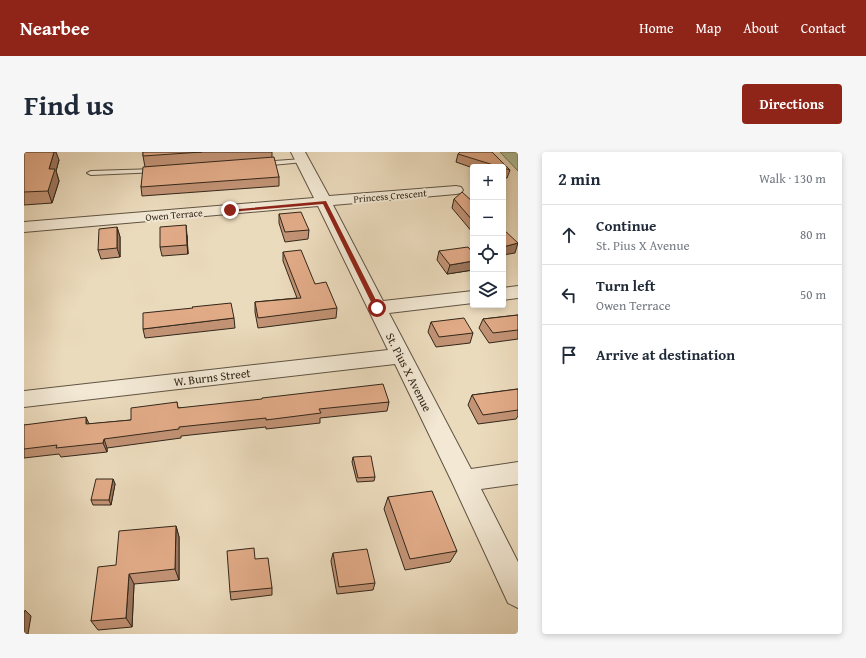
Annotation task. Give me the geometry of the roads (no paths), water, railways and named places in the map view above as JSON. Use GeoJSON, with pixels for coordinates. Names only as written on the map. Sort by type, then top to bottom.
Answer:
{"type":"FeatureCollection","features":[{"type":"Feature","properties":{"kind":"street","name":"St. Pius X Avenue"},"geometry":{"type":"LineString","coordinates":[[300,156],[464,481],[518,594]]}},
{"type":"Feature","properties":{"kind":"street","name":"Princess Crescent"},"geometry":{"type":"LineString","coordinates":[[324,202],[456,190]]}},
{"type":"Feature","properties":{"kind":"street","name":"Owen Terrace"},"geometry":{"type":"LineString","coordinates":[[24,226],[324,202]]}},
{"type":"Feature","properties":{"kind":"street"},"geometry":{"type":"LineString","coordinates":[[506,294],[518,292]]}},
{"type":"Feature","properties":{"kind":"street"},"geometry":{"type":"LineString","coordinates":[[377,308],[470,297]]}},
{"type":"Feature","properties":{"kind":"street","name":"W. Burns Street"},"geometry":{"type":"LineString","coordinates":[[24,399],[400,356]]}},
{"type":"Feature","properties":{"kind":"street"},"geometry":{"type":"LineString","coordinates":[[464,481],[518,473]]}},
{"type":"Feature","properties":{"kind":"lane"},"geometry":{"type":"LineString","coordinates":[[252,164],[300,156]]}},
{"type":"Feature","properties":{"kind":"lane"},"geometry":{"type":"LineString","coordinates":[[91,173],[164,171]]}}]}
